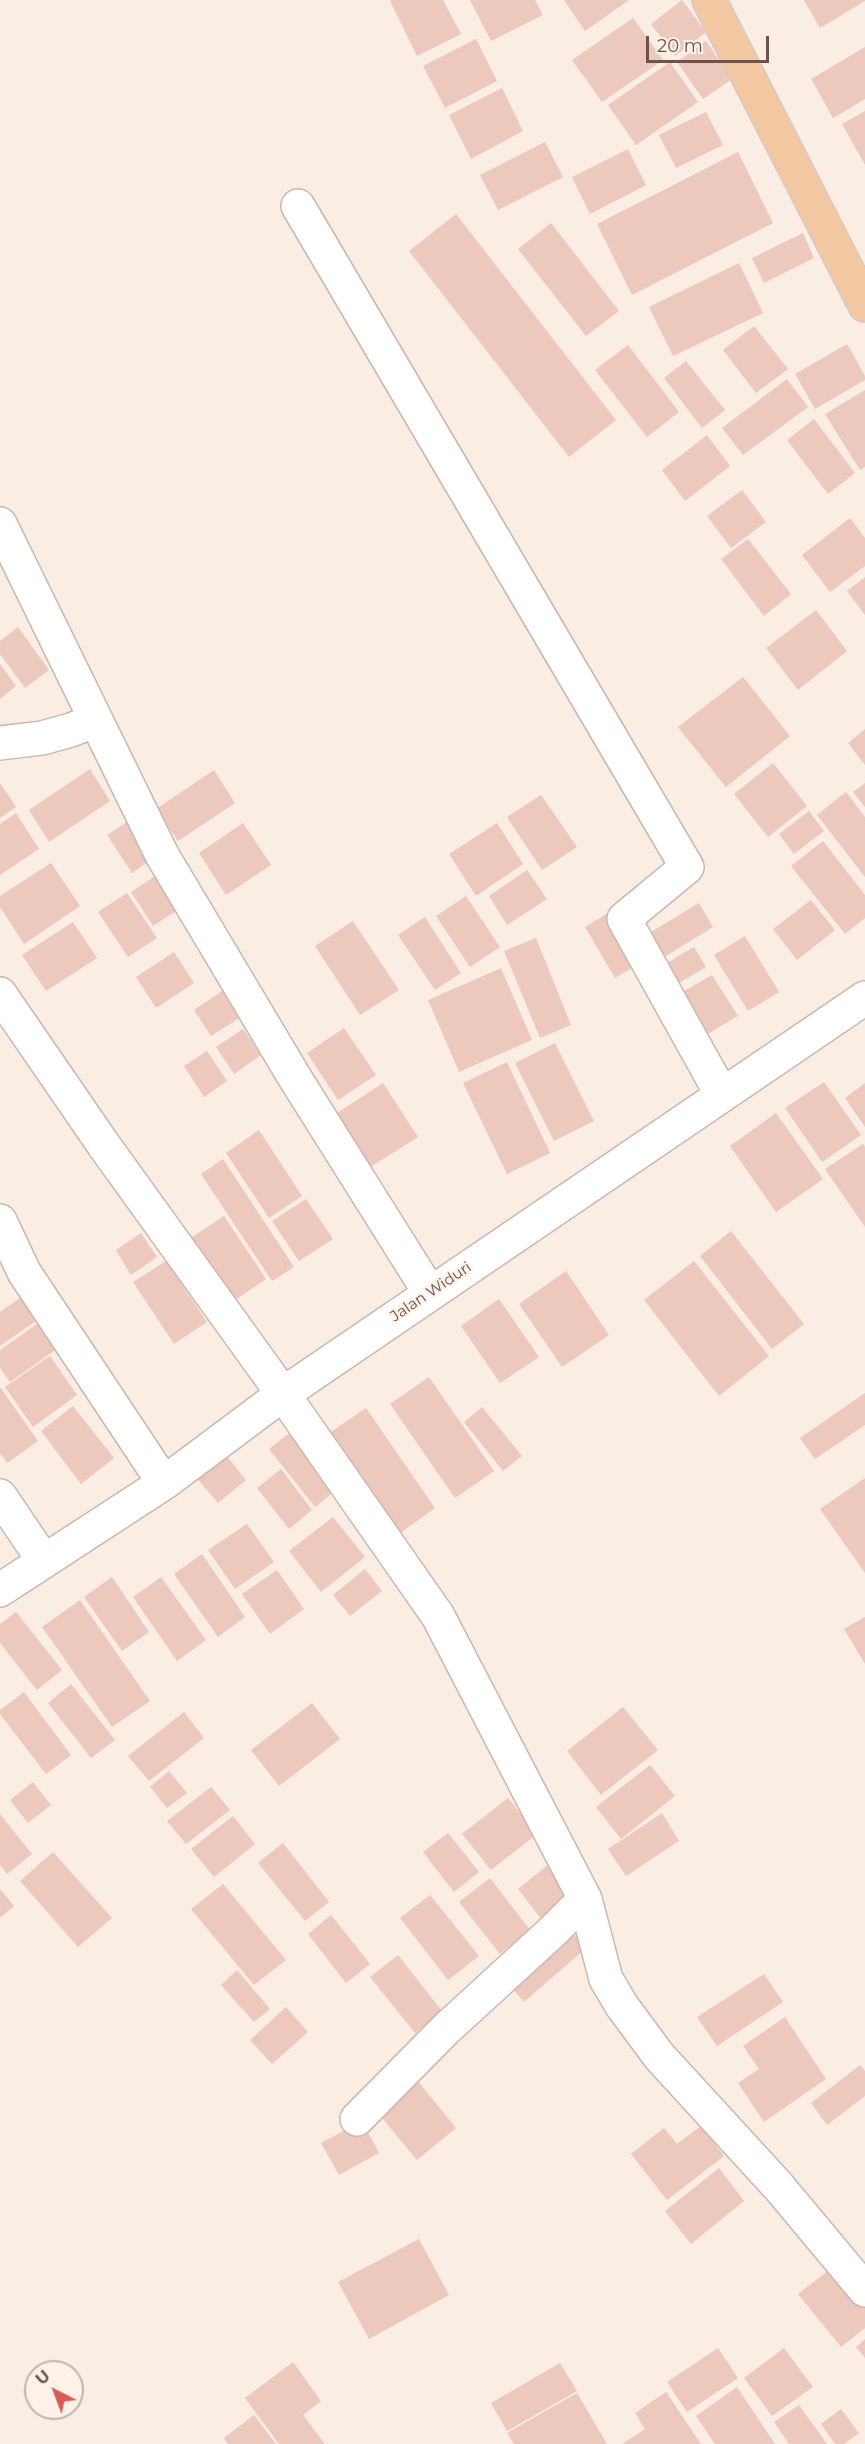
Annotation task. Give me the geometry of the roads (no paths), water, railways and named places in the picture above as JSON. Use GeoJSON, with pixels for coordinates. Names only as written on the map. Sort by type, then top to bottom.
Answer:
{"type":"FeatureCollection","features":[{"type":"Feature","properties":{"kind":"main road"},"geometry":{"type":"LineString","coordinates":[[709,0],[865,305]]}},
{"type":"Feature","properties":{"kind":"street"},"geometry":{"type":"LineString","coordinates":[[298,206],[687,867],[624,920],[722,1095]]}},
{"type":"Feature","properties":{"kind":"street"},"geometry":{"type":"LineString","coordinates":[[0,524],[162,855],[295,1078],[430,1293]]}},
{"type":"Feature","properties":{"kind":"street"},"geometry":{"type":"LineString","coordinates":[[0,743],[42,738],[96,720]]}},
{"type":"Feature","properties":{"kind":"street"},"geometry":{"type":"LineString","coordinates":[[0,994],[103,1144],[283,1394],[438,1616],[585,1899],[606,1978],[622,2006],[659,2056],[779,2187],[865,2290]]}},
{"type":"Feature","properties":{"kind":"street","name":"Jalan Widuri"},"geometry":{"type":"LineString","coordinates":[[0,1590],[164,1483],[283,1394],[865,998]]}},
{"type":"Feature","properties":{"kind":"street"},"geometry":{"type":"LineString","coordinates":[[0,1221],[24,1272],[164,1483]]}},
{"type":"Feature","properties":{"kind":"street"},"geometry":{"type":"LineString","coordinates":[[0,1496],[44,1561]]}},
{"type":"Feature","properties":{"kind":"street"},"geometry":{"type":"LineString","coordinates":[[357,2119],[445,2030],[585,1899]]}}]}
